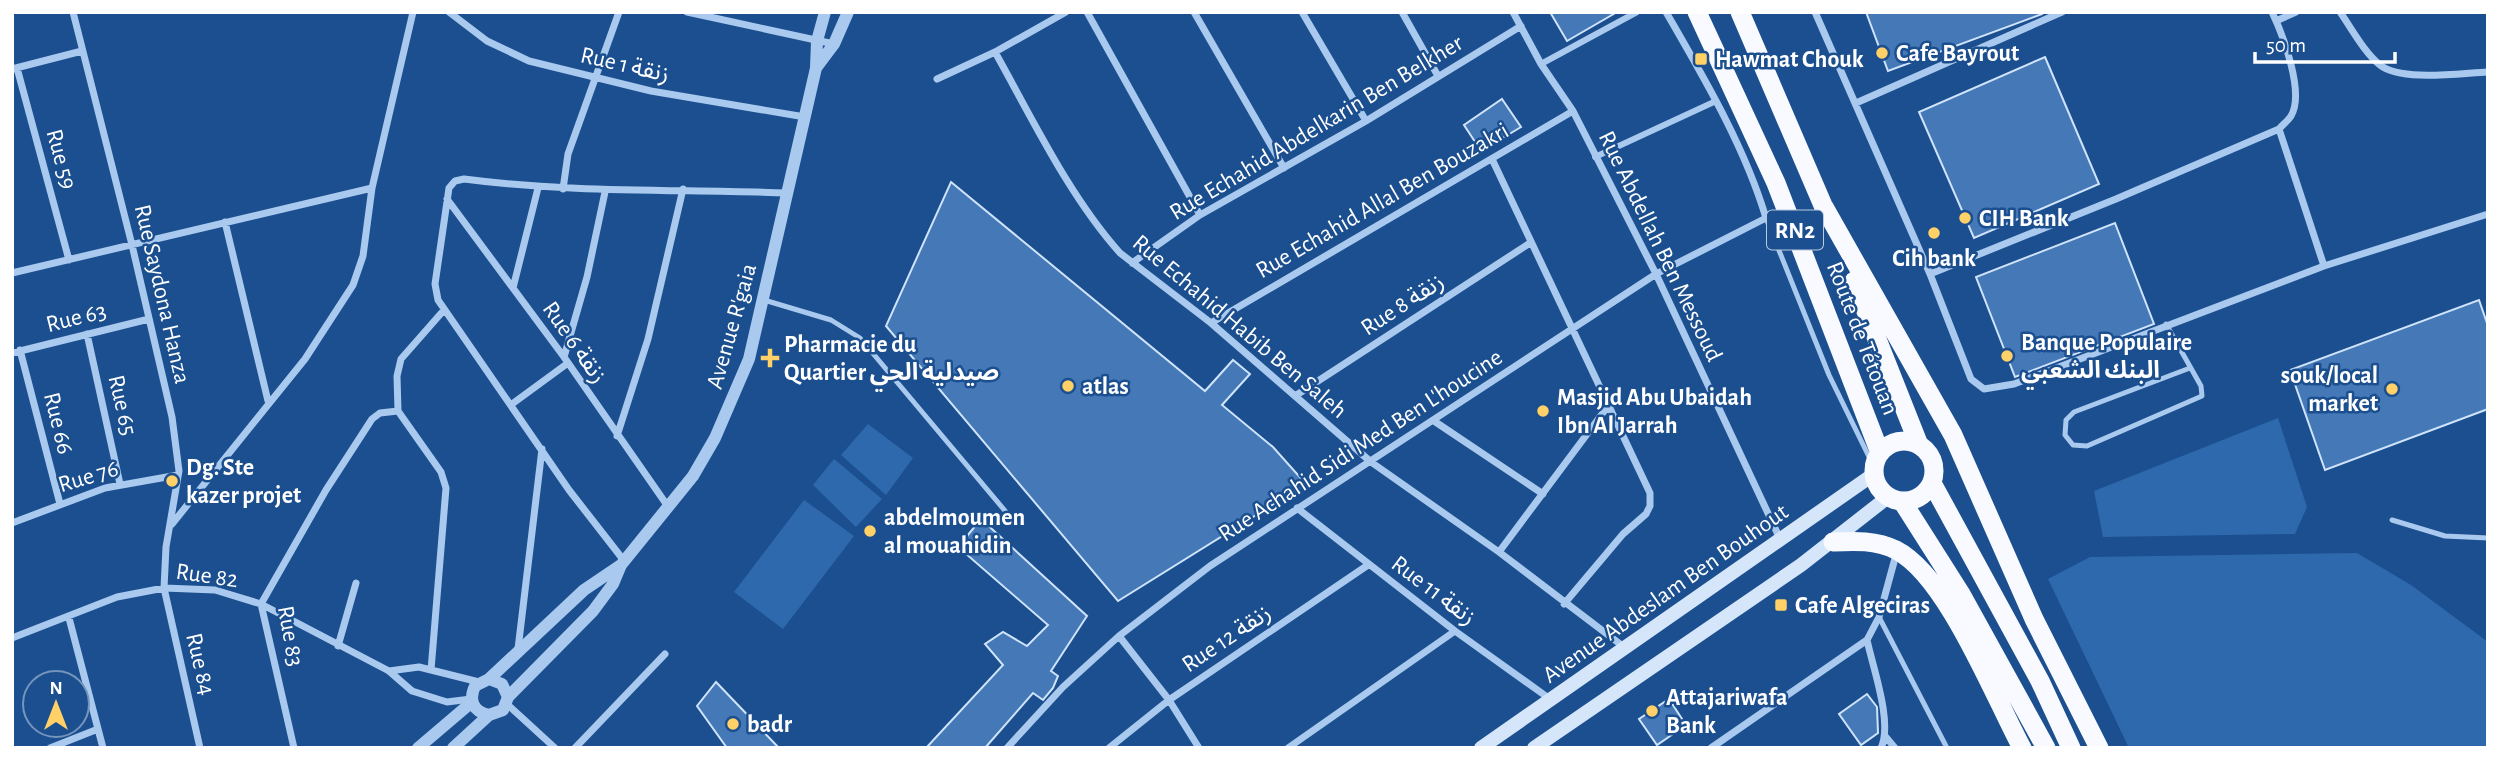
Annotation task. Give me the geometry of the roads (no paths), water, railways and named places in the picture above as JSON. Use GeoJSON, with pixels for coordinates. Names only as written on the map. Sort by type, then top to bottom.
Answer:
{"type":"FeatureCollection","features":[{"type":"Feature","properties":{"kind":"highway","name":"Route de Tétouan"},"geometry":{"type":"LineString","coordinates":[[1696,12],[1796,233],[1876,465],[1881,491],[1895,499],[1961,594],[2046,748]]}},
{"type":"Feature","properties":{"kind":"highway","name":"Route de Tétouan"},"geometry":{"type":"LineString","coordinates":[[1740,12],[1824,207],[1919,445],[1934,466],[1932,483],[2018,640],[2071,748]]}},
{"type":"Feature","properties":{"kind":"highway"},"geometry":{"type":"LineString","coordinates":[[1824,207],[1954,435],[2034,619],[2099,748]]}},
{"type":"Feature","properties":{"kind":"highway","name":"Route de Tétouan"},"geometry":{"type":"LineString","coordinates":[[1876,465],[1898,442],[1919,445]]}},
{"type":"Feature","properties":{"kind":"highway"},"geometry":{"type":"LineString","coordinates":[[1895,499],[1917,499],[1928,491],[1932,483]]}},
{"type":"Feature","properties":{"kind":"highway"},"geometry":{"type":"LineString","coordinates":[[1999,540],[2018,640]]}},
{"type":"Feature","properties":{"kind":"highway"},"geometry":{"type":"LineString","coordinates":[[1833,542],[1867,541],[1897,551],[1926,575],[1975,653],[2022,748]]}},
{"type":"Feature","properties":{"kind":"highway"},"geometry":{"type":"LineString","coordinates":[[1961,594],[1975,653]]}},
{"type":"Feature","properties":{"kind":"main road","name":"Avenue Abdeslam Ben Bouhout"},"geometry":{"type":"LineString","coordinates":[[1481,748],[1780,541],[1876,465]]}},
{"type":"Feature","properties":{"kind":"main road","name":"Avenue Abdeslam Ben Bouhout"},"geometry":{"type":"LineString","coordinates":[[1534,748],[1895,499]]}},
{"type":"Feature","properties":{"kind":"street","name":"Rue Saydona Hanza"},"geometry":{"type":"LineString","coordinates":[[72,12],[132,245],[172,417],[178,475],[164,588]]}},
{"type":"Feature","properties":{"kind":"street"},"geometry":{"type":"LineString","coordinates":[[170,526],[268,401],[305,359],[354,285],[363,256],[372,188],[413,12]]}},
{"type":"Feature","properties":{"kind":"street","name":"Rue 1 زنقة"},"geometry":{"type":"LineString","coordinates":[[449,12],[487,41],[514,55],[596,78],[708,102],[805,117]]}},
{"type":"Feature","properties":{"kind":"street"},"geometry":{"type":"LineString","coordinates":[[563,189],[568,154],[619,12]]}},
{"type":"Feature","properties":{"kind":"street"},"geometry":{"type":"LineString","coordinates":[[687,12],[834,44]]}},
{"type":"Feature","properties":{"kind":"street","name":"Avenue R'gaia"},"geometry":{"type":"LineString","coordinates":[[507,701],[593,611],[613,584],[623,564],[670,509],[715,439],[749,359],[816,68],[817,41],[825,12]]}},
{"type":"Feature","properties":{"kind":"street","name":"Avenue R'gaia"},"geometry":{"type":"LineString","coordinates":[[816,68],[834,44],[848,12]]}},
{"type":"Feature","properties":{"kind":"street"},"geometry":{"type":"LineString","coordinates":[[937,79],[995,52],[1066,12]]}},
{"type":"Feature","properties":{"kind":"street"},"geometry":{"type":"LineString","coordinates":[[1087,12],[1200,215]]}},
{"type":"Feature","properties":{"kind":"street"},"geometry":{"type":"LineString","coordinates":[[1194,12],[1284,168]]}},
{"type":"Feature","properties":{"kind":"street"},"geometry":{"type":"LineString","coordinates":[[1302,12],[1366,121]]}},
{"type":"Feature","properties":{"kind":"street"},"geometry":{"type":"LineString","coordinates":[[1402,12],[1438,76]]}},
{"type":"Feature","properties":{"kind":"street","name":"Rue Abdellah Ben Messoud"},"geometry":{"type":"LineString","coordinates":[[1513,12],[1541,64],[1573,111],[1656,274],[1780,541]]}},
{"type":"Feature","properties":{"kind":"street"},"geometry":{"type":"LineString","coordinates":[[1541,64],[1637,12]]}},
{"type":"Feature","properties":{"kind":"street"},"geometry":{"type":"LineString","coordinates":[[1666,12],[1716,101],[1758,190],[1766,218],[1796,233]]}},
{"type":"Feature","properties":{"kind":"street"},"geometry":{"type":"LineString","coordinates":[[1815,12],[1930,274],[1971,379],[1984,389],[2014,384],[2166,324],[2324,267],[2488,214]]}},
{"type":"Feature","properties":{"kind":"street"},"geometry":{"type":"LineString","coordinates":[[1856,103],[2052,14],[2062,12]]}},
{"type":"Feature","properties":{"kind":"street"},"geometry":{"type":"LineString","coordinates":[[1930,274],[2116,199],[2279,129],[2291,116],[2295,92],[2289,57],[2272,12]]}},
{"type":"Feature","properties":{"kind":"street"},"geometry":{"type":"LineString","coordinates":[[2276,21],[2296,12]]}},
{"type":"Feature","properties":{"kind":"street"},"geometry":{"type":"LineString","coordinates":[[2340,12],[2379,64],[2389,71],[2426,75],[2488,72]]}},
{"type":"Feature","properties":{"kind":"street","name":"Rue Echahid Abdelkarin Ben Belkher"},"geometry":{"type":"LineString","coordinates":[[1132,263],[1200,215],[1366,121],[1521,26]]}},
{"type":"Feature","properties":{"kind":"street"},"geometry":{"type":"LineString","coordinates":[[15,69],[82,51]]}},
{"type":"Feature","properties":{"kind":"street","name":"Rue Echahid Habib Ben Saleh"},"geometry":{"type":"LineString","coordinates":[[995,52],[1052,153],[1086,206],[1107,238],[1132,263],[1211,323],[1371,463],[1499,552],[1624,647]]}},
{"type":"Feature","properties":{"kind":"street","name":"Rue 59"},"geometry":{"type":"LineString","coordinates":[[15,69],[69,260]]}},
{"type":"Feature","properties":{"kind":"street"},"geometry":{"type":"LineString","coordinates":[[1595,157],[1716,101]]}},
{"type":"Feature","properties":{"kind":"street","name":"Rue Echahid Allal Ben Bouzakri"},"geometry":{"type":"LineString","coordinates":[[1211,323],[1573,111]]}},
{"type":"Feature","properties":{"kind":"street"},"geometry":{"type":"LineString","coordinates":[[2279,129],[2324,267]]}},
{"type":"Feature","properties":{"kind":"street"},"geometry":{"type":"LineString","coordinates":[[1492,159],[1650,493],[1650,506],[1646,514],[1623,534],[1564,604]]}},
{"type":"Feature","properties":{"kind":"street"},"geometry":{"type":"LineString","coordinates":[[623,564],[444,310],[437,296],[435,284],[451,184],[464,179],[538,188],[605,191],[682,189],[787,193]]}},
{"type":"Feature","properties":{"kind":"street"},"geometry":{"type":"LineString","coordinates":[[12,273],[372,188]]}},
{"type":"Feature","properties":{"kind":"street"},"geometry":{"type":"LineString","coordinates":[[513,288],[538,188]]}},
{"type":"Feature","properties":{"kind":"street"},"geometry":{"type":"LineString","coordinates":[[617,436],[650,329],[682,189]]}},
{"type":"Feature","properties":{"kind":"street"},"geometry":{"type":"LineString","coordinates":[[512,404],[566,360],[605,191]]}},
{"type":"Feature","properties":{"kind":"street","name":"Rue 6 زنقة"},"geometry":{"type":"LineString","coordinates":[[447,199],[566,360],[670,509]]}},
{"type":"Feature","properties":{"kind":"street","name":"Rue Achahid Sidi Med Ben L'houcine"},"geometry":{"type":"LineString","coordinates":[[1007,748],[1063,687],[1119,636],[1210,566],[1656,274],[1766,218]]}},
{"type":"Feature","properties":{"kind":"street"},"geometry":{"type":"LineString","coordinates":[[225,222],[268,401]]}},
{"type":"Feature","properties":{"kind":"street","name":"Rue 8 زنقة"},"geometry":{"type":"LineString","coordinates":[[1295,396],[1530,243]]}},
{"type":"Feature","properties":{"kind":"street"},"geometry":{"type":"LineString","coordinates":[[430,670],[445,479],[398,411],[399,363],[418,336],[444,310]]}},
{"type":"Feature","properties":{"kind":"street","name":"Rue 63"},"geometry":{"type":"LineString","coordinates":[[16,352],[149,319]]}},
{"type":"Feature","properties":{"kind":"street","name":"Rue 65"},"geometry":{"type":"LineString","coordinates":[[87,334],[120,484]]}},
{"type":"Feature","properties":{"kind":"street","name":"Rue 66"},"geometry":{"type":"LineString","coordinates":[[16,352],[60,505]]}},
{"type":"Feature","properties":{"kind":"street"},"geometry":{"type":"LineString","coordinates":[[1499,552],[1608,406]]}},
{"type":"Feature","properties":{"kind":"street","name":"Rue 83"},"geometry":{"type":"LineString","coordinates":[[294,748],[261,604],[326,490],[372,419],[380,413],[398,411]]}},
{"type":"Feature","properties":{"kind":"street"},"geometry":{"type":"LineString","coordinates":[[1434,421],[1543,494]]}},
{"type":"Feature","properties":{"kind":"street"},"geometry":{"type":"LineString","coordinates":[[519,649],[542,449]]}},
{"type":"Feature","properties":{"kind":"street","name":"Rue 76"},"geometry":{"type":"LineString","coordinates":[[12,523],[120,484],[178,475]]}},
{"type":"Feature","properties":{"kind":"street","name":"Rue 11 زنقة"},"geometry":{"type":"LineString","coordinates":[[1297,508],[1455,631],[1550,699]]}},
{"type":"Feature","properties":{"kind":"street"},"geometry":{"type":"LineString","coordinates":[[1711,748],[1867,640],[1879,617],[1897,551]]}},
{"type":"Feature","properties":{"kind":"street","name":"Avenue R'gaia"},"geometry":{"type":"LineString","coordinates":[[484,680],[584,590],[623,564]]}},
{"type":"Feature","properties":{"kind":"street","name":"Rue 12 زنقة"},"geometry":{"type":"LineString","coordinates":[[1108,748],[1169,700],[1368,565]]}},
{"type":"Feature","properties":{"kind":"street"},"geometry":{"type":"LineString","coordinates":[[338,646],[356,583]]}},
{"type":"Feature","properties":{"kind":"street","name":"Rue 82"},"geometry":{"type":"LineString","coordinates":[[12,638],[69,618],[117,597],[164,588],[215,590],[261,604],[389,671],[404,687],[447,702],[472,701]]}},
{"type":"Feature","properties":{"kind":"street","name":"Rue 84"},"geometry":{"type":"LineString","coordinates":[[164,588],[200,748]]}},
{"type":"Feature","properties":{"kind":"street"},"geometry":{"type":"LineString","coordinates":[[69,618],[103,748]]}},
{"type":"Feature","properties":{"kind":"street"},"geometry":{"type":"LineString","coordinates":[[1288,748],[1455,631]]}},
{"type":"Feature","properties":{"kind":"street"},"geometry":{"type":"LineString","coordinates":[[1119,636],[1169,700],[1199,748]]}},
{"type":"Feature","properties":{"kind":"street"},"geometry":{"type":"LineString","coordinates":[[1867,640],[1885,736],[1881,748]]}},
{"type":"Feature","properties":{"kind":"street"},"geometry":{"type":"LineString","coordinates":[[575,748],[664,654]]}},
{"type":"Feature","properties":{"kind":"street","name":"Rue 82"},"geometry":{"type":"LineString","coordinates":[[389,671],[411,667],[484,680]]}},
{"type":"Feature","properties":{"kind":"street"},"geometry":{"type":"LineString","coordinates":[[418,748],[472,701],[484,680],[502,684],[507,701],[555,748]]}},
{"type":"Feature","properties":{"kind":"street"},"geometry":{"type":"LineString","coordinates":[[472,701],[481,713],[489,715]]}},
{"type":"Feature","properties":{"kind":"street"},"geometry":{"type":"LineString","coordinates":[[453,748],[489,715],[503,710],[507,701]]}},
{"type":"Feature","properties":{"kind":"street"},"geometry":{"type":"LineString","coordinates":[[50,748],[98,729]]}},
{"type":"Feature","properties":{"kind":"street"},"geometry":{"type":"LineString","coordinates":[[1885,736],[1895,748]]}},
{"type":"Feature","properties":{"kind":"lane"},"geometry":{"type":"LineString","coordinates":[[1766,218],[1829,375],[1876,465]]}},
{"type":"Feature","properties":{"kind":"lane"},"geometry":{"type":"LineString","coordinates":[[764,300],[831,320],[848,328],[860,338],[1006,512]]}},
{"type":"Feature","properties":{"kind":"lane"},"geometry":{"type":"LineString","coordinates":[[2166,324],[2201,386],[2202,396],[2087,446],[2073,445],[2066,435],[2066,419],[2074,412],[2190,368]]}},
{"type":"Feature","properties":{"kind":"lane"},"geometry":{"type":"LineString","coordinates":[[2392,520],[2445,536],[2488,538]]}},
{"type":"Feature","properties":{"kind":"lane"},"geometry":{"type":"LineString","coordinates":[[1879,617],[1947,748]]}},
{"type":"Feature","properties":{"kind":"place","name":"Cafe Bayrout"},"geometry":{"type":"Point","coordinates":[1882,53]}},
{"type":"Feature","properties":{"kind":"place","name":"Hawmat Chouk"},"geometry":{"type":"Point","coordinates":[1701,59]}},
{"type":"Feature","properties":{"kind":"place","name":"CIH Bank"},"geometry":{"type":"Point","coordinates":[1965,218]}},
{"type":"Feature","properties":{"kind":"place","name":"Cih bank"},"geometry":{"type":"Point","coordinates":[1934,233]}},
{"type":"Feature","properties":{"kind":"place","name":"Banque Populaire البنك الشعبي"},"geometry":{"type":"Point","coordinates":[2007,356]}},
{"type":"Feature","properties":{"kind":"place","name":"Pharmacie du Quartier صيدلية الحي"},"geometry":{"type":"Point","coordinates":[770,358]}},
{"type":"Feature","properties":{"kind":"place","name":"atlas"},"geometry":{"type":"Point","coordinates":[1068,386]}},
{"type":"Feature","properties":{"kind":"place","name":"souk/local market"},"geometry":{"type":"Point","coordinates":[2392,389]}},
{"type":"Feature","properties":{"kind":"place","name":"Masjid Abu Ubaidah Ibn Al Jarrah"},"geometry":{"type":"Point","coordinates":[1543,411]}},
{"type":"Feature","properties":{"kind":"place","name":"Dg. Ste kazer projet"},"geometry":{"type":"Point","coordinates":[172,481]}},
{"type":"Feature","properties":{"kind":"place","name":"abdelmoumen al mouahidin"},"geometry":{"type":"Point","coordinates":[870,531]}},
{"type":"Feature","properties":{"kind":"place","name":"Cafe Algeciras"},"geometry":{"type":"Point","coordinates":[1781,605]}},
{"type":"Feature","properties":{"kind":"place","name":"Attajariwafa Bank"},"geometry":{"type":"Point","coordinates":[1652,711]}},
{"type":"Feature","properties":{"kind":"place","name":"badr"},"geometry":{"type":"Point","coordinates":[733,724]}}]}
